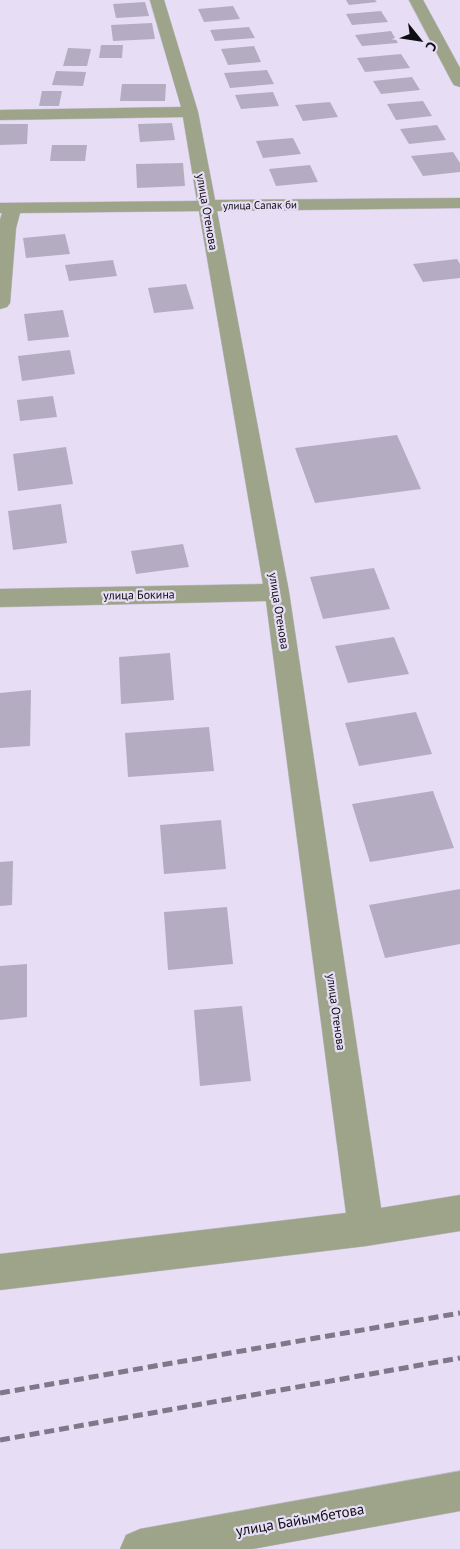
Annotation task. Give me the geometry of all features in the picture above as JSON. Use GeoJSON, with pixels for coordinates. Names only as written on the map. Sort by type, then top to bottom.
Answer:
{"type":"FeatureCollection","features":[{"type":"Feature","properties":{"kind":"street","name":"улица Отенова"},"geometry":{"type":"LineString","coordinates":[[157,0],[190,112],[277,592],[366,1228]]}},
{"type":"Feature","properties":{"kind":"street"},"geometry":{"type":"LineString","coordinates":[[416,0],[460,82]]}},
{"type":"Feature","properties":{"kind":"street"},"geometry":{"type":"LineString","coordinates":[[0,114],[190,112]]}},
{"type":"Feature","properties":{"kind":"street","name":"улица Сапак би"},"geometry":{"type":"LineString","coordinates":[[6,208],[460,203]]}},
{"type":"Feature","properties":{"kind":"street"},"geometry":{"type":"LineString","coordinates":[[0,303],[7,228],[6,208]]}},
{"type":"Feature","properties":{"kind":"street","name":"улица Бокина"},"geometry":{"type":"LineString","coordinates":[[0,598],[277,592]]}},
{"type":"Feature","properties":{"kind":"street"},"geometry":{"type":"LineString","coordinates":[[0,1272],[366,1228],[460,1213]]}},
{"type":"Feature","properties":{"kind":"street","name":"улица Байымбетова"},"geometry":{"type":"LineString","coordinates":[[140,1549],[460,1491]]}},
{"type":"Feature","properties":{"kind":"building"},"geometry":{"type":"Polygon","coordinates":[[[346,0],[375,0],[377,2],[349,5],[346,0]]]}},
{"type":"Feature","properties":{"kind":"building"},"geometry":{"type":"Polygon","coordinates":[[[145,2],[149,16],[116,18],[113,4],[145,2]]]}},
{"type":"Feature","properties":{"kind":"building"},"geometry":{"type":"Polygon","coordinates":[[[233,6],[240,19],[204,22],[198,9],[233,6]]]}},
{"type":"Feature","properties":{"kind":"building"},"geometry":{"type":"Polygon","coordinates":[[[381,11],[388,22],[352,25],[346,14],[381,11]]]}},
{"type":"Feature","properties":{"kind":"building"},"geometry":{"type":"Polygon","coordinates":[[[152,23],[155,39],[113,41],[111,25],[152,23]]]}},
{"type":"Feature","properties":{"kind":"building"},"geometry":{"type":"Polygon","coordinates":[[[249,27],[255,38],[215,41],[210,30],[249,27]]]}},
{"type":"Feature","properties":{"kind":"building"},"geometry":{"type":"Polygon","coordinates":[[[391,31],[398,43],[362,46],[355,35],[391,31]]]}},
{"type":"Feature","properties":{"kind":"building"},"geometry":{"type":"Polygon","coordinates":[[[101,45],[123,45],[122,58],[99,58],[101,45]]]}},
{"type":"Feature","properties":{"kind":"building"},"geometry":{"type":"Polygon","coordinates":[[[254,46],[261,62],[228,65],[221,49],[254,46]]]}},
{"type":"Feature","properties":{"kind":"building"},"geometry":{"type":"Polygon","coordinates":[[[68,48],[91,49],[87,66],[63,66],[68,48]]]}},
{"type":"Feature","properties":{"kind":"building"},"geometry":{"type":"Polygon","coordinates":[[[401,54],[410,68],[365,72],[357,58],[401,54]]]}},
{"type":"Feature","properties":{"kind":"building"},"geometry":{"type":"Polygon","coordinates":[[[267,70],[274,84],[230,88],[224,73],[267,70]]]}},
{"type":"Feature","properties":{"kind":"building"},"geometry":{"type":"Polygon","coordinates":[[[56,71],[86,72],[83,86],[52,85],[56,71]]]}},
{"type":"Feature","properties":{"kind":"building"},"geometry":{"type":"Polygon","coordinates":[[[412,77],[420,90],[381,94],[373,81],[412,77]]]}},
{"type":"Feature","properties":{"kind":"building"},"geometry":{"type":"Polygon","coordinates":[[[122,84],[166,84],[165,101],[120,101],[122,84]]]}},
{"type":"Feature","properties":{"kind":"building"},"geometry":{"type":"Polygon","coordinates":[[[42,91],[62,91],[59,106],[39,106],[42,91]]]}},
{"type":"Feature","properties":{"kind":"building"},"geometry":{"type":"Polygon","coordinates":[[[273,92],[279,106],[241,109],[235,95],[273,92]]]}},
{"type":"Feature","properties":{"kind":"building"},"geometry":{"type":"Polygon","coordinates":[[[423,101],[432,116],[396,120],[387,104],[423,101]]]}},
{"type":"Feature","properties":{"kind":"building"},"geometry":{"type":"Polygon","coordinates":[[[330,102],[338,117],[303,121],[295,105],[330,102]]]}},
{"type":"Feature","properties":{"kind":"building"},"geometry":{"type":"Polygon","coordinates":[[[172,123],[175,140],[140,142],[138,124],[172,123]]]}},
{"type":"Feature","properties":{"kind":"building"},"geometry":{"type":"Polygon","coordinates":[[[0,124],[28,124],[27,144],[0,145],[0,124]]]}},
{"type":"Feature","properties":{"kind":"building"},"geometry":{"type":"Polygon","coordinates":[[[437,125],[446,140],[409,144],[400,129],[437,125]]]}},
{"type":"Feature","properties":{"kind":"building"},"geometry":{"type":"Polygon","coordinates":[[[293,138],[301,154],[263,158],[256,141],[293,138]]]}},
{"type":"Feature","properties":{"kind":"building"},"geometry":{"type":"Polygon","coordinates":[[[52,145],[87,145],[85,161],[50,161],[52,145]]]}},
{"type":"Feature","properties":{"kind":"building"},"geometry":{"type":"Polygon","coordinates":[[[453,152],[460,163],[460,172],[423,176],[411,156],[453,152]]]}},
{"type":"Feature","properties":{"kind":"building"},"geometry":{"type":"Polygon","coordinates":[[[183,163],[185,186],[137,188],[136,164],[183,163]]]}},
{"type":"Feature","properties":{"kind":"building"},"geometry":{"type":"Polygon","coordinates":[[[310,165],[318,182],[276,186],[269,169],[310,165]]]}},
{"type":"Feature","properties":{"kind":"building"},"geometry":{"type":"Polygon","coordinates":[[[65,234],[70,254],[26,258],[23,238],[65,234]]]}},
{"type":"Feature","properties":{"kind":"building"},"geometry":{"type":"Polygon","coordinates":[[[457,259],[460,264],[460,278],[423,282],[413,264],[457,259]]]}},
{"type":"Feature","properties":{"kind":"building"},"geometry":{"type":"Polygon","coordinates":[[[113,260],[117,276],[69,281],[65,265],[113,260]]]}},
{"type":"Feature","properties":{"kind":"building"},"geometry":{"type":"Polygon","coordinates":[[[186,284],[194,309],[154,313],[148,288],[186,284]]]}},
{"type":"Feature","properties":{"kind":"building"},"geometry":{"type":"Polygon","coordinates":[[[63,310],[69,337],[28,341],[24,314],[63,310]]]}},
{"type":"Feature","properties":{"kind":"building"},"geometry":{"type":"Polygon","coordinates":[[[70,350],[75,374],[22,381],[18,356],[70,350]]]}},
{"type":"Feature","properties":{"kind":"building"},"geometry":{"type":"Polygon","coordinates":[[[53,396],[57,417],[20,421],[17,400],[53,396]]]}},
{"type":"Feature","properties":{"kind":"building"},"geometry":{"type":"Polygon","coordinates":[[[397,435],[421,489],[315,503],[295,448],[397,435]]]}},
{"type":"Feature","properties":{"kind":"building"},"geometry":{"type":"Polygon","coordinates":[[[66,447],[73,484],[18,491],[13,454],[66,447]]]}},
{"type":"Feature","properties":{"kind":"building"},"geometry":{"type":"Polygon","coordinates":[[[61,504],[67,543],[13,550],[8,511],[61,504]]]}},
{"type":"Feature","properties":{"kind":"building"},"geometry":{"type":"Polygon","coordinates":[[[183,544],[189,567],[136,574],[131,551],[183,544]]]}},
{"type":"Feature","properties":{"kind":"building"},"geometry":{"type":"Polygon","coordinates":[[[374,568],[390,609],[323,619],[310,577],[374,568]]]}},
{"type":"Feature","properties":{"kind":"building"},"geometry":{"type":"Polygon","coordinates":[[[394,637],[409,674],[348,683],[335,646],[394,637]]]}},
{"type":"Feature","properties":{"kind":"building"},"geometry":{"type":"Polygon","coordinates":[[[170,653],[174,700],[121,704],[119,657],[170,653]]]}},
{"type":"Feature","properties":{"kind":"building"},"geometry":{"type":"Polygon","coordinates":[[[31,690],[30,746],[0,748],[0,693],[31,690]]]}},
{"type":"Feature","properties":{"kind":"building"},"geometry":{"type":"Polygon","coordinates":[[[416,712],[432,754],[359,766],[345,723],[416,712]]]}},
{"type":"Feature","properties":{"kind":"building"},"geometry":{"type":"Polygon","coordinates":[[[209,727],[214,771],[128,777],[125,733],[209,727]]]}},
{"type":"Feature","properties":{"kind":"building"},"geometry":{"type":"Polygon","coordinates":[[[433,791],[454,848],[370,862],[352,804],[433,791]]]}},
{"type":"Feature","properties":{"kind":"building"},"geometry":{"type":"Polygon","coordinates":[[[221,820],[226,869],[164,874],[160,825],[221,820]]]}},
{"type":"Feature","properties":{"kind":"building"},"geometry":{"type":"Polygon","coordinates":[[[13,861],[12,905],[0,906],[0,862],[13,861]]]}},
{"type":"Feature","properties":{"kind":"building"},"geometry":{"type":"Polygon","coordinates":[[[460,889],[460,944],[385,958],[369,905],[460,889]]]}},
{"type":"Feature","properties":{"kind":"building"},"geometry":{"type":"Polygon","coordinates":[[[227,907],[233,964],[168,970],[164,912],[227,907]]]}},
{"type":"Feature","properties":{"kind":"building"},"geometry":{"type":"Polygon","coordinates":[[[27,964],[27,1017],[0,1020],[0,966],[27,964]]]}},
{"type":"Feature","properties":{"kind":"building"},"geometry":{"type":"Polygon","coordinates":[[[242,1006],[251,1081],[200,1086],[194,1010],[242,1006]]]}},
{"type":"Feature","properties":{"kind":"railway"},"geometry":{"type":"LineString","coordinates":[[0,1393],[460,1313]]}},
{"type":"Feature","properties":{"kind":"railway"},"geometry":{"type":"LineString","coordinates":[[0,1440],[460,1358]]}}]}
